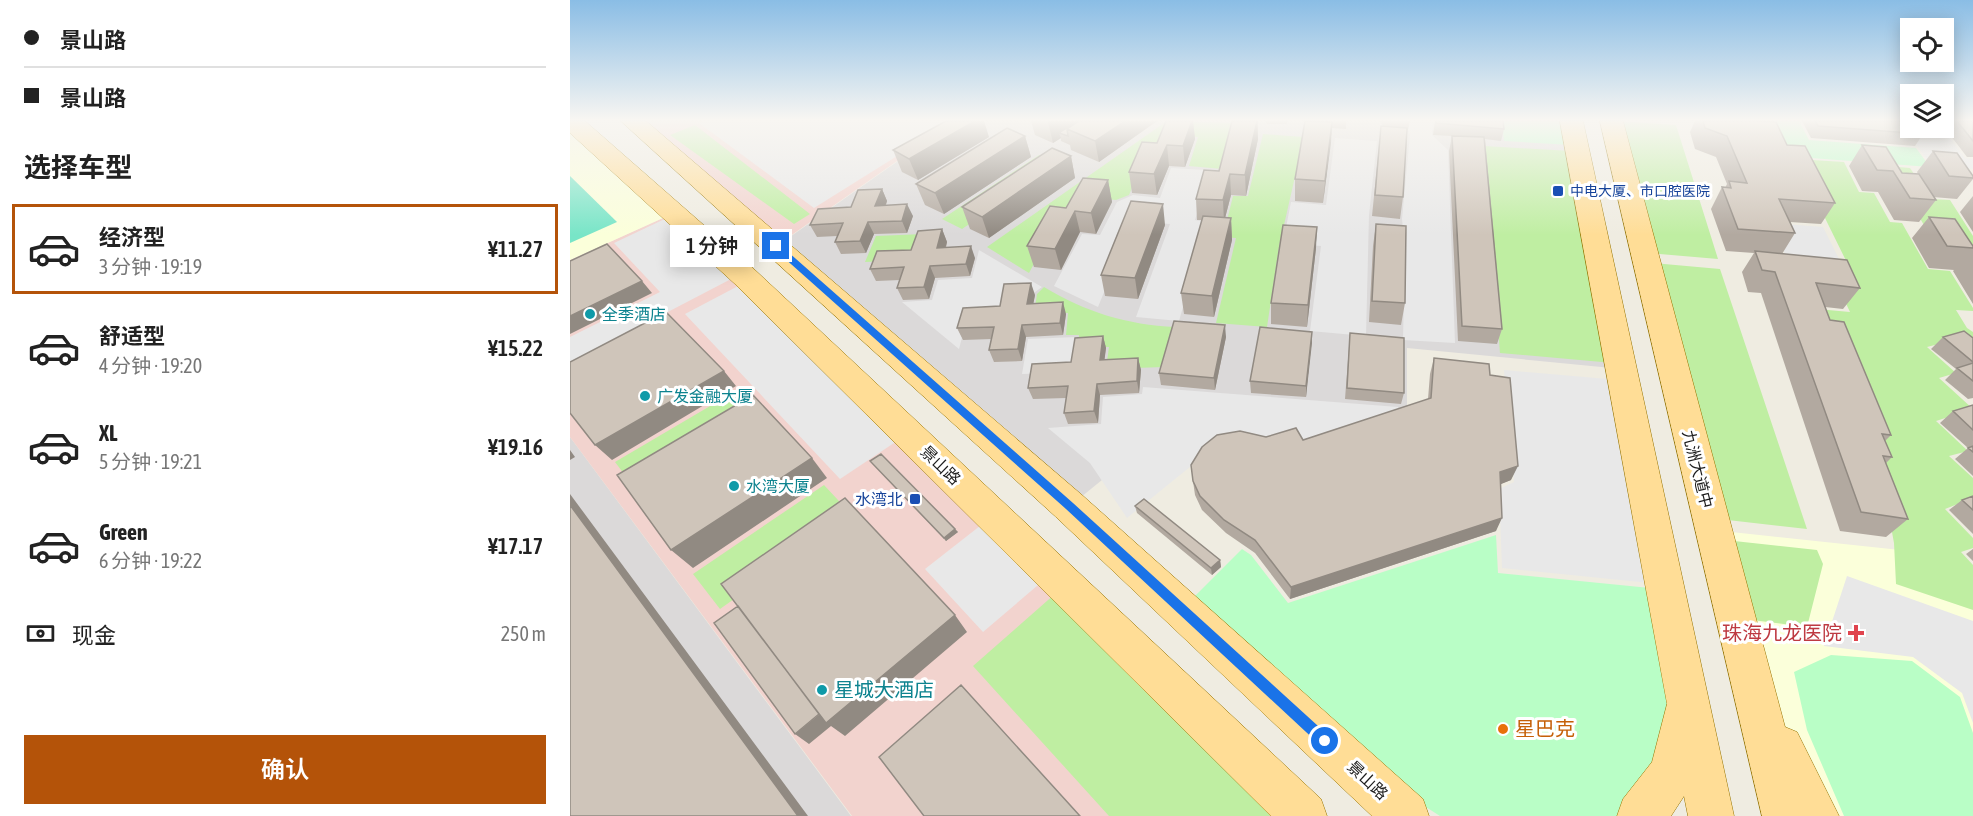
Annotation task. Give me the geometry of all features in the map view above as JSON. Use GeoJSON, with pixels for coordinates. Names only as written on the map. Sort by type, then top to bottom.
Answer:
{"type":"FeatureCollection","features":[{"type":"Feature","properties":{"kind":"main road","name":"景山路"},"geometry":{"type":"LineString","coordinates":[[614,159],[745,277],[1304,816]]}},
{"type":"Feature","properties":{"kind":"main road","name":"景山路"},"geometry":{"type":"LineString","coordinates":[[675,159],[1069,506],[1406,816]]}},
{"type":"Feature","properties":{"kind":"main road"},"geometry":{"type":"LineString","coordinates":[[1579,159],[1711,816]]}},
{"type":"Feature","properties":{"kind":"main road","name":"九洲大道中"},"geometry":{"type":"LineString","coordinates":[[1620,159],[1785,816]]}},
{"type":"Feature","properties":{"kind":"main road"},"geometry":{"type":"LineString","coordinates":[[1641,816],[1660,796],[1678,757],[1684,713],[1683,668]]}},
{"type":"Feature","properties":{"kind":"main road"},"geometry":{"type":"LineString","coordinates":[[1754,696],[1816,816]]}},
{"type":"Feature","properties":{"kind":"main road"},"geometry":{"type":"LineString","coordinates":[[1360,773],[1426,816]]}},
{"type":"Feature","properties":{"kind":"shaded area"},"geometry":{"type":"Polygon","coordinates":[[[570,159],[613,159],[674,213],[570,260],[570,159]]]}},
{"type":"Feature","properties":{"kind":"shaded area"},"geometry":{"type":"Polygon","coordinates":[[[677,159],[900,159],[776,246],[677,159]]]}},
{"type":"Feature","properties":{"kind":"shaded area"},"geometry":{"type":"Polygon","coordinates":[[[748,159],[892,159],[814,208],[748,159]]]}},
{"type":"Feature","properties":{"kind":"shaded area"},"geometry":{"type":"Polygon","coordinates":[[[901,159],[1579,159],[1622,369],[1407,348],[1407,413],[1193,406],[1070,506],[777,246],[901,159]]]}},
{"type":"Feature","properties":{"kind":"shaded area"},"geometry":{"type":"Polygon","coordinates":[[[1332,159],[1375,159],[1369,215],[1366,336],[1310,331],[1321,246],[1283,243],[1291,202],[1326,205],[1332,159]]]}},
{"type":"Feature","properties":{"kind":"shaded area"},"geometry":{"type":"Polygon","coordinates":[[[1408,159],[1448,159],[1455,343],[1403,340],[1405,248],[1402,219],[1408,159]]]}},
{"type":"Feature","properties":{"kind":"shaded area"},"geometry":{"type":"Polygon","coordinates":[[[1927,159],[1973,159],[1973,169],[1930,164],[1927,159]]]}},
{"type":"Feature","properties":{"kind":"shaded area"},"geometry":{"type":"Polygon","coordinates":[[[1171,168],[1222,171],[1204,190],[1195,220],[1207,222],[1179,321],[1136,317],[1170,224],[1133,221],[1098,307],[1054,286],[1082,234],[1100,235],[1117,202],[1133,195],[1160,198],[1171,168]]]}},
{"type":"Feature","properties":{"kind":"shaded area"},"geometry":{"type":"Polygon","coordinates":[[[674,213],[1303,816],[852,816],[570,437],[570,260],[674,213]]]}},
{"type":"Feature","properties":{"kind":"shaded area"},"geometry":{"type":"Polygon","coordinates":[[[669,217],[733,278],[570,363],[570,337],[660,292],[614,243],[669,217]]]}},
{"type":"Feature","properties":{"kind":"shaded area"},"geometry":{"type":"Polygon","coordinates":[[[1772,223],[1823,227],[1846,273],[1791,268],[1772,223]]]}},
{"type":"Feature","properties":{"kind":"shaded area"},"geometry":{"type":"Polygon","coordinates":[[[979,250],[1042,287],[1002,316],[967,318],[959,349],[902,302],[932,300],[938,280],[972,278],[979,250]]]}},
{"type":"Feature","properties":{"kind":"shaded area"},"geometry":{"type":"Polygon","coordinates":[[[740,285],[900,439],[840,479],[685,314],[740,285]]]}},
{"type":"Feature","properties":{"kind":"shaded area"},"geometry":{"type":"Polygon","coordinates":[[[1077,337],[1072,372],[1022,374],[1028,339],[1077,337]]]}},
{"type":"Feature","properties":{"kind":"shaded area"},"geometry":{"type":"Polygon","coordinates":[[[1504,370],[1619,380],[1660,584],[1502,568],[1499,489],[1514,482],[1504,370]]]}},
{"type":"Feature","properties":{"kind":"shaded area"},"geometry":{"type":"Polygon","coordinates":[[[1143,387],[1398,407],[1398,420],[1305,451],[1201,458],[1127,518],[1090,463],[1048,428],[1101,424],[1103,397],[1142,394],[1143,387]]]}},
{"type":"Feature","properties":{"kind":"shaded area"},"geometry":{"type":"Polygon","coordinates":[[[570,437],[851,816],[570,816],[570,437]]]}},
{"type":"Feature","properties":{"kind":"shaded area"},"geometry":{"type":"Polygon","coordinates":[[[985,522],[1044,580],[983,632],[925,569],[985,522]]]}},
{"type":"Feature","properties":{"kind":"shaded area","name":"珠海九龙医院"},"geometry":{"type":"Polygon","coordinates":[[[1713,530],[1919,552],[1973,570],[1973,816],[1816,816],[1713,530]]]}},
{"type":"Feature","properties":{"kind":"shaded area"},"geometry":{"type":"Polygon","coordinates":[[[1847,576],[1973,621],[1973,723],[1962,693],[1913,657],[1824,646],[1847,576]]]}},
{"type":"Feature","properties":{"kind":"green space"},"geometry":{"type":"Polygon","coordinates":[[[704,159],[739,159],[810,214],[794,224],[704,159]]]}},
{"type":"Feature","properties":{"kind":"green space"},"geometry":{"type":"Polygon","coordinates":[[[1033,159],[1048,159],[1058,164],[962,229],[942,219],[1033,159]]]}},
{"type":"Feature","properties":{"kind":"green space"},"geometry":{"type":"Polygon","coordinates":[[[1113,159],[1146,159],[1129,195],[1116,200],[1085,197],[1054,226],[1029,273],[987,247],[1113,159]]]}},
{"type":"Feature","properties":{"kind":"green space"},"geometry":{"type":"Polygon","coordinates":[[[1191,159],[1225,159],[1222,169],[1189,166],[1191,159]]]}},
{"type":"Feature","properties":{"kind":"green space"},"geometry":{"type":"Polygon","coordinates":[[[1257,159],[1299,159],[1279,247],[1267,327],[1216,323],[1236,238],[1223,237],[1233,196],[1248,196],[1257,159]]]}},
{"type":"Feature","properties":{"kind":"green space"},"geometry":{"type":"Polygon","coordinates":[[[1485,159],[1573,159],[1613,363],[1500,353],[1485,159]]]}},
{"type":"Feature","properties":{"kind":"green space"},"geometry":{"type":"Polygon","coordinates":[[[1627,159],[1687,159],[1718,259],[1648,253],[1627,159]]]}},
{"type":"Feature","properties":{"kind":"green space"},"geometry":{"type":"Polygon","coordinates":[[[1796,159],[1844,162],[1859,192],[1874,193],[1890,222],[1902,223],[1928,269],[1950,271],[1973,308],[1973,311],[1956,310],[1967,328],[1973,332],[1973,356],[1954,340],[1927,347],[1956,373],[1939,378],[1973,409],[1936,421],[1968,451],[1949,456],[1973,478],[1973,498],[1945,509],[1973,538],[1973,548],[1961,552],[1973,565],[1973,610],[1896,584],[1894,543],[1878,456],[1806,308],[1850,312],[1834,278],[1855,279],[1796,159]]]}},
{"type":"Feature","properties":{"kind":"green space"},"geometry":{"type":"Polygon","coordinates":[[[1826,159],[1924,159],[1930,167],[1826,159]]]}},
{"type":"Feature","properties":{"kind":"green space"},"geometry":{"type":"Polygon","coordinates":[[[1874,165],[1910,168],[1931,199],[1950,200],[1973,236],[1973,271],[1931,237],[1905,193],[1874,165]]]}},
{"type":"Feature","properties":{"kind":"green space"},"geometry":{"type":"Polygon","coordinates":[[[570,176],[617,222],[570,243],[570,176]]]}},
{"type":"Feature","properties":{"kind":"green space"},"geometry":{"type":"Polygon","coordinates":[[[924,234],[915,260],[865,262],[876,236],[924,234]]]}},
{"type":"Feature","properties":{"kind":"green space"},"geometry":{"type":"Polygon","coordinates":[[[1653,263],[1720,269],[1807,529],[1719,519],[1653,263]]]}},
{"type":"Feature","properties":{"kind":"green space"},"geometry":{"type":"Polygon","coordinates":[[[1044,287],[1075,304],[1107,316],[1175,327],[1164,367],[1106,369],[1109,347],[1078,347],[1079,335],[1066,335],[1068,313],[1034,314],[1037,294],[1044,287]]]}},
{"type":"Feature","properties":{"kind":"green space"},"geometry":{"type":"Polygon","coordinates":[[[739,389],[762,414],[637,491],[615,462],[739,389]]]}},
{"type":"Feature","properties":{"kind":"green space"},"geometry":{"type":"Polygon","coordinates":[[[824,485],[852,515],[720,609],[693,574],[824,485]]]}},
{"type":"Feature","properties":{"kind":"green space"},"geometry":{"type":"Polygon","coordinates":[[[1496,535],[1498,573],[1660,589],[1672,753],[1623,816],[1440,816],[1363,767],[1186,605],[1242,549],[1251,555],[1288,603],[1496,535]]]}},
{"type":"Feature","properties":{"kind":"green space"},"geometry":{"type":"Polygon","coordinates":[[[1725,540],[1817,550],[1823,564],[1807,627],[1744,619],[1725,540]]]}},
{"type":"Feature","properties":{"kind":"green space"},"geometry":{"type":"Polygon","coordinates":[[[1056,593],[1289,816],[1109,816],[973,666],[1056,593]]]}},
{"type":"Feature","properties":{"kind":"green space"},"geometry":{"type":"Polygon","coordinates":[[[1831,655],[1912,661],[1960,697],[1973,733],[1973,816],[1844,816],[1807,730],[1794,672],[1831,655]]]}},
{"type":"Feature","properties":{"kind":"building"},"geometry":{"type":"Polygon","coordinates":[[[956,159],[989,159],[935,193],[916,184],[956,159]]]}},
{"type":"Feature","properties":{"kind":"building"},"geometry":{"type":"Polygon","coordinates":[[[1035,159],[1067,159],[982,217],[962,207],[1035,159]]]}},
{"type":"Feature","properties":{"kind":"building"},"geometry":{"type":"Polygon","coordinates":[[[1135,159],[1161,159],[1154,174],[1129,172],[1135,159]]]}},
{"type":"Feature","properties":{"kind":"building"},"geometry":{"type":"Polygon","coordinates":[[[1222,159],[1249,159],[1245,175],[1230,174],[1223,200],[1196,199],[1204,170],[1219,171],[1222,159]]]}},
{"type":"Feature","properties":{"kind":"building"},"geometry":{"type":"Polygon","coordinates":[[[1298,159],[1328,159],[1325,181],[1295,179],[1298,159]]]}},
{"type":"Feature","properties":{"kind":"building"},"geometry":{"type":"Polygon","coordinates":[[[1378,159],[1405,159],[1403,197],[1375,195],[1378,159]]]}},
{"type":"Feature","properties":{"kind":"building"},"geometry":{"type":"Polygon","coordinates":[[[1453,159],[1486,159],[1502,329],[1462,326],[1453,159]]]}},
{"type":"Feature","properties":{"kind":"building"},"geometry":{"type":"Polygon","coordinates":[[[1737,159],[1812,159],[1835,203],[1779,199],[1795,233],[1738,229],[1722,187],[1731,188],[1729,181],[1747,183],[1737,159]]]}},
{"type":"Feature","properties":{"kind":"building"},"geometry":{"type":"Polygon","coordinates":[[[1870,159],[1893,159],[1902,173],[1919,174],[1936,200],[1910,198],[1893,171],[1877,170],[1870,159]]]}},
{"type":"Feature","properties":{"kind":"building"},"geometry":{"type":"Polygon","coordinates":[[[1938,159],[1961,159],[1973,178],[1949,176],[1938,159]]]}},
{"type":"Feature","properties":{"kind":"building"},"geometry":{"type":"Polygon","coordinates":[[[1083,178],[1108,180],[1091,213],[1075,211],[1055,249],[1027,246],[1050,206],[1066,208],[1083,178]]]}},
{"type":"Feature","properties":{"kind":"building"},"geometry":{"type":"Polygon","coordinates":[[[882,189],[875,206],[907,204],[902,221],[868,222],[860,241],[835,242],[843,223],[810,225],[818,209],[851,207],[858,190],[882,189]]]}},
{"type":"Feature","properties":{"kind":"building"},"geometry":{"type":"Polygon","coordinates":[[[1131,201],[1163,204],[1135,278],[1101,275],[1131,201]]]}},
{"type":"Feature","properties":{"kind":"building"},"geometry":{"type":"Polygon","coordinates":[[[1203,216],[1231,218],[1212,296],[1181,293],[1203,216]]]}},
{"type":"Feature","properties":{"kind":"building"},"geometry":{"type":"Polygon","coordinates":[[[1929,217],[1955,219],[1973,248],[1947,246],[1929,217]]]}},
{"type":"Feature","properties":{"kind":"building"},"geometry":{"type":"Polygon","coordinates":[[[1376,224],[1406,226],[1405,303],[1372,301],[1376,224]]]}},
{"type":"Feature","properties":{"kind":"building"},"geometry":{"type":"Polygon","coordinates":[[[1283,225],[1317,227],[1308,305],[1271,303],[1283,225]]]}},
{"type":"Feature","properties":{"kind":"building"},"geometry":{"type":"Polygon","coordinates":[[[942,229],[937,248],[971,246],[966,264],[930,266],[924,287],[897,288],[904,267],[870,269],[877,251],[911,250],[918,231],[942,229]]]}},
{"type":"Feature","properties":{"kind":"building","name":"全季酒店"},"geometry":{"type":"Polygon","coordinates":[[[607,244],[642,281],[570,316],[570,261],[607,244]]]}},
{"type":"Feature","properties":{"kind":"building"},"geometry":{"type":"Polygon","coordinates":[[[1755,251],[1847,260],[1860,288],[1816,283],[1830,320],[1844,322],[1891,435],[1882,434],[1892,457],[1883,456],[1908,519],[1861,512],[1775,272],[1762,270],[1755,251]]]}},
{"type":"Feature","properties":{"kind":"building"},"geometry":{"type":"Polygon","coordinates":[[[1031,283],[1027,304],[1063,302],[1060,323],[1022,325],[1018,349],[989,350],[994,327],[957,328],[963,308],[1000,306],[1004,284],[1031,283]]]}},
{"type":"Feature","properties":{"kind":"building","name":"广发金融大厦"},"geometry":{"type":"Polygon","coordinates":[[[666,312],[724,371],[595,445],[570,413],[570,362],[666,312]]]}},
{"type":"Feature","properties":{"kind":"building"},"geometry":{"type":"Polygon","coordinates":[[[1174,321],[1225,325],[1214,378],[1159,373],[1174,321]]]}},
{"type":"Feature","properties":{"kind":"building"},"geometry":{"type":"Polygon","coordinates":[[[1260,327],[1312,332],[1306,386],[1250,381],[1260,327]]]}},
{"type":"Feature","properties":{"kind":"building"},"geometry":{"type":"Polygon","coordinates":[[[1964,331],[1973,338],[1973,362],[1943,337],[1964,331]]]}},
{"type":"Feature","properties":{"kind":"building"},"geometry":{"type":"Polygon","coordinates":[[[1350,333],[1404,338],[1404,393],[1347,388],[1350,333]]]}},
{"type":"Feature","properties":{"kind":"building"},"geometry":{"type":"Polygon","coordinates":[[[1103,336],[1100,360],[1138,358],[1137,381],[1097,384],[1094,411],[1064,413],[1068,386],[1028,388],[1032,364],[1071,362],[1075,338],[1103,336]]]}},
{"type":"Feature","properties":{"kind":"building"},"geometry":{"type":"Polygon","coordinates":[[[1434,358],[1489,364],[1490,375],[1510,378],[1518,466],[1500,472],[1502,518],[1291,587],[1255,540],[1224,520],[1200,496],[1193,481],[1191,465],[1202,447],[1217,435],[1240,431],[1266,437],[1296,428],[1303,440],[1431,398],[1434,358]]]}},
{"type":"Feature","properties":{"kind":"building"},"geometry":{"type":"Polygon","coordinates":[[[1973,363],[1973,381],[1957,368],[1973,363]]]}},
{"type":"Feature","properties":{"kind":"building","name":"水湾大厦"},"geometry":{"type":"Polygon","coordinates":[[[753,395],[812,458],[671,550],[617,475],[753,395]]]}},
{"type":"Feature","properties":{"kind":"building"},"geometry":{"type":"Polygon","coordinates":[[[1973,405],[1973,430],[1953,411],[1973,405]]]}},
{"type":"Feature","properties":{"kind":"building","name":"水湾北"},"geometry":{"type":"Polygon","coordinates":[[[881,454],[955,529],[944,538],[870,461],[881,454]]]}},
{"type":"Feature","properties":{"kind":"building"},"geometry":{"type":"Polygon","coordinates":[[[1973,496],[1973,510],[1962,500],[1973,496]]]}},
{"type":"Feature","properties":{"kind":"building"},"geometry":{"type":"Polygon","coordinates":[[[845,498],[955,615],[826,723],[721,584],[845,498]]]}},
{"type":"Feature","properties":{"kind":"building"},"geometry":{"type":"Polygon","coordinates":[[[1144,499],[1220,560],[1211,568],[1135,506],[1144,499]]]}},
{"type":"Feature","properties":{"kind":"building"},"geometry":{"type":"Polygon","coordinates":[[[570,505],[798,816],[570,816],[570,505]]]}},
{"type":"Feature","properties":{"kind":"building"},"geometry":{"type":"Polygon","coordinates":[[[738,606],[819,714],[795,734],[714,623],[738,606]]]}},
{"type":"Feature","properties":{"kind":"building"},"geometry":{"type":"Polygon","coordinates":[[[961,685],[1080,816],[924,816],[879,757],[961,685]]]}},
{"type":"Feature","properties":{"kind":"place","name":"中电大厦、市口腔医院"},"geometry":{"type":"Point","coordinates":[1558,191]}},
{"type":"Feature","properties":{"kind":"place","name":"全季酒店"},"geometry":{"type":"Point","coordinates":[590,314]}},
{"type":"Feature","properties":{"kind":"place","name":"广发金融大厦"},"geometry":{"type":"Point","coordinates":[645,396]}},
{"type":"Feature","properties":{"kind":"place","name":"水湾大厦"},"geometry":{"type":"Point","coordinates":[734,486]}},
{"type":"Feature","properties":{"kind":"place","name":"水湾北"},"geometry":{"type":"Point","coordinates":[915,499]}},
{"type":"Feature","properties":{"kind":"place","name":"珠海九龙医院"},"geometry":{"type":"Point","coordinates":[1856,633]}},
{"type":"Feature","properties":{"kind":"place","name":"星城大酒店"},"geometry":{"type":"Point","coordinates":[822,690]}},
{"type":"Feature","properties":{"kind":"place","name":"星巴克"},"geometry":{"type":"Point","coordinates":[1503,729]}},
{"type":"Feature","properties":{"kind":"route"},"geometry":{"type":"LineString","coordinates":[[776,246],[1069,506],[1325,741]]}}]}
